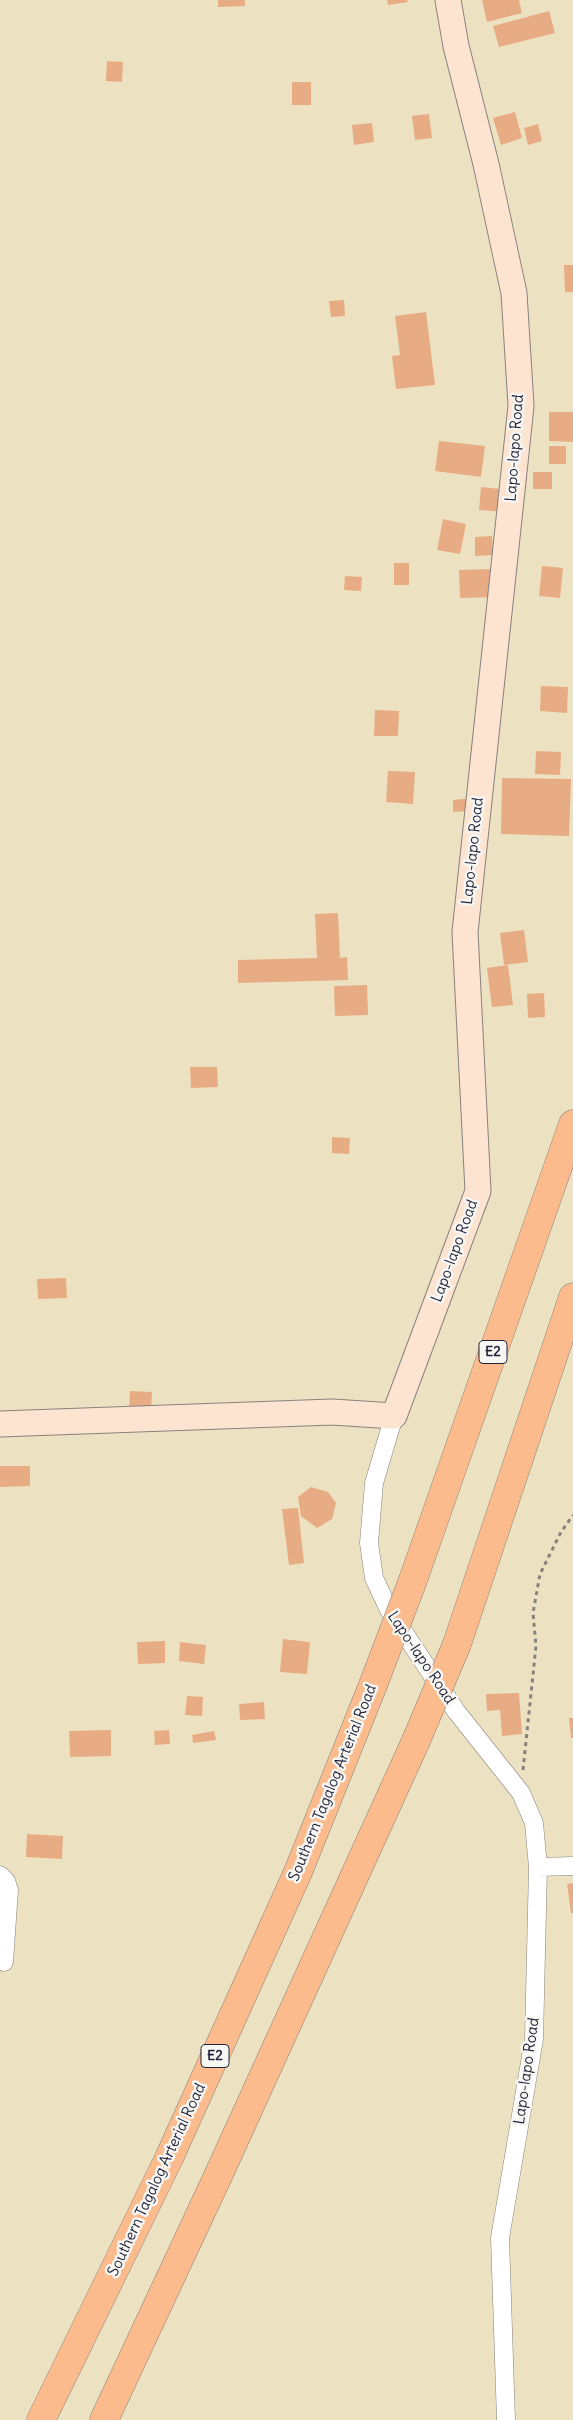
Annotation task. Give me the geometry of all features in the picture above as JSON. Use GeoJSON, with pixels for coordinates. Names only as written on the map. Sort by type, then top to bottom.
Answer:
{"type":"FeatureCollection","features":[{"type":"Feature","properties":{"kind":"highway","name":"Southern Tagalog Arterial Road"},"geometry":{"type":"LineString","coordinates":[[41,2420],[185,2122],[298,1872],[413,1580],[573,1124]]}},
{"type":"Feature","properties":{"kind":"highway"},"geometry":{"type":"LineString","coordinates":[[104,2420],[218,2176],[415,1743],[457,1644],[573,1297]]}},
{"type":"Feature","properties":{"kind":"street","name":"Lapo-lapo Road"},"geometry":{"type":"LineString","coordinates":[[448,0],[456,46],[486,164],[514,293],[521,406],[466,932],[478,1191],[394,1416],[374,1484],[369,1543],[374,1578],[389,1610],[456,1711],[521,1793],[534,1823],[538,1867],[534,2039],[500,2238],[506,2420]]}},
{"type":"Feature","properties":{"kind":"street"},"geometry":{"type":"LineString","coordinates":[[0,1424],[332,1412],[394,1416]]}},
{"type":"Feature","properties":{"kind":"street"},"geometry":{"type":"LineString","coordinates":[[538,1867],[573,1866]]}},
{"type":"Feature","properties":{"kind":"street"},"geometry":{"type":"LineString","coordinates":[[0,1875],[6,1881],[9,1890],[4,1962]]}},
{"type":"Feature","properties":{"kind":"path"},"geometry":{"type":"LineString","coordinates":[[521,1793],[536,1646],[533,1613],[540,1574],[561,1532],[573,1516]]}},
{"type":"Feature","properties":{"kind":"building"},"geometry":{"type":"Polygon","coordinates":[[[218,0],[245,0],[245,6],[218,7],[218,0]]]}},
{"type":"Feature","properties":{"kind":"building"},"geometry":{"type":"Polygon","coordinates":[[[387,0],[407,0],[408,2],[388,5],[387,0]]]}},
{"type":"Feature","properties":{"kind":"building"},"geometry":{"type":"Polygon","coordinates":[[[482,0],[519,0],[522,13],[487,22],[482,0]]]}},
{"type":"Feature","properties":{"kind":"building"},"geometry":{"type":"Polygon","coordinates":[[[549,11],[555,33],[499,47],[493,26],[549,11]]]}},
{"type":"Feature","properties":{"kind":"building"},"geometry":{"type":"Polygon","coordinates":[[[107,61],[123,62],[122,82],[106,81],[107,61]]]}},
{"type":"Feature","properties":{"kind":"building"},"geometry":{"type":"Polygon","coordinates":[[[292,82],[311,82],[311,105],[292,105],[292,82]]]}},
{"type":"Feature","properties":{"kind":"building"},"geometry":{"type":"Polygon","coordinates":[[[515,112],[522,138],[501,145],[493,118],[515,112]]]}},
{"type":"Feature","properties":{"kind":"building"},"geometry":{"type":"Polygon","coordinates":[[[429,114],[432,138],[415,140],[412,116],[429,114]]]}},
{"type":"Feature","properties":{"kind":"building"},"geometry":{"type":"Polygon","coordinates":[[[372,123],[374,142],[354,145],[352,125],[372,123]]]}},
{"type":"Feature","properties":{"kind":"building"},"geometry":{"type":"Polygon","coordinates":[[[538,124],[542,141],[528,145],[524,128],[538,124]]]}},
{"type":"Feature","properties":{"kind":"building"},"geometry":{"type":"Polygon","coordinates":[[[564,265],[573,265],[573,292],[565,292],[564,265]]]}},
{"type":"Feature","properties":{"kind":"building"},"geometry":{"type":"Polygon","coordinates":[[[344,300],[345,316],[331,317],[329,301],[344,300]]]}},
{"type":"Feature","properties":{"kind":"building"},"geometry":{"type":"Polygon","coordinates":[[[426,312],[435,385],[396,389],[392,356],[400,355],[395,316],[426,312]]]}},
{"type":"Feature","properties":{"kind":"building"},"geometry":{"type":"Polygon","coordinates":[[[549,412],[573,412],[573,442],[549,441],[549,412]]]}},
{"type":"Feature","properties":{"kind":"building"},"geometry":{"type":"Polygon","coordinates":[[[439,441],[485,446],[481,477],[435,471],[439,441]]]}},
{"type":"Feature","properties":{"kind":"building"},"geometry":{"type":"Polygon","coordinates":[[[549,446],[566,446],[566,464],[549,464],[549,446]]]}},
{"type":"Feature","properties":{"kind":"building"},"geometry":{"type":"Polygon","coordinates":[[[533,472],[552,472],[552,489],[533,489],[533,472]]]}},
{"type":"Feature","properties":{"kind":"building"},"geometry":{"type":"Polygon","coordinates":[[[481,487],[510,490],[508,512],[479,510],[481,487]]]}},
{"type":"Feature","properties":{"kind":"building"},"geometry":{"type":"Polygon","coordinates":[[[443,519],[466,524],[460,554],[437,550],[443,519]]]}},
{"type":"Feature","properties":{"kind":"building"},"geometry":{"type":"Polygon","coordinates":[[[492,536],[493,555],[475,556],[475,537],[492,536]]]}},
{"type":"Feature","properties":{"kind":"building"},"geometry":{"type":"Polygon","coordinates":[[[394,563],[409,563],[409,585],[394,585],[394,563]]]}},
{"type":"Feature","properties":{"kind":"building"},"geometry":{"type":"Polygon","coordinates":[[[542,566],[563,568],[560,598],[539,596],[542,566]]]}},
{"type":"Feature","properties":{"kind":"building"},"geometry":{"type":"Polygon","coordinates":[[[493,569],[494,597],[460,598],[459,570],[493,569]]]}},
{"type":"Feature","properties":{"kind":"building"},"geometry":{"type":"Polygon","coordinates":[[[345,576],[362,577],[361,591],[344,590],[345,576]]]}},
{"type":"Feature","properties":{"kind":"building"},"geometry":{"type":"Polygon","coordinates":[[[541,686],[568,687],[567,713],[540,711],[541,686]]]}},
{"type":"Feature","properties":{"kind":"building"},"geometry":{"type":"Polygon","coordinates":[[[375,710],[399,711],[398,736],[374,736],[375,710]]]}},
{"type":"Feature","properties":{"kind":"building"},"geometry":{"type":"Polygon","coordinates":[[[536,751],[561,752],[560,775],[535,774],[536,751]]]}},
{"type":"Feature","properties":{"kind":"building"},"geometry":{"type":"Polygon","coordinates":[[[388,771],[415,772],[413,804],[386,802],[388,771]]]}},
{"type":"Feature","properties":{"kind":"building"},"geometry":{"type":"Polygon","coordinates":[[[502,778],[571,779],[569,836],[501,834],[502,778]]]}},
{"type":"Feature","properties":{"kind":"building"},"geometry":{"type":"Polygon","coordinates":[[[473,798],[473,811],[453,812],[453,800],[473,798]]]}},
{"type":"Feature","properties":{"kind":"building"},"geometry":{"type":"Polygon","coordinates":[[[338,913],[340,958],[347,957],[348,980],[238,983],[238,960],[317,958],[315,914],[338,913]]]}},
{"type":"Feature","properties":{"kind":"building"},"geometry":{"type":"Polygon","coordinates":[[[524,930],[528,962],[504,965],[500,933],[524,930]]]}},
{"type":"Feature","properties":{"kind":"building"},"geometry":{"type":"Polygon","coordinates":[[[508,965],[513,1005],[492,1007],[487,968],[508,965]]]}},
{"type":"Feature","properties":{"kind":"building"},"geometry":{"type":"Polygon","coordinates":[[[367,985],[368,1015],[335,1016],[334,986],[367,985]]]}},
{"type":"Feature","properties":{"kind":"building"},"geometry":{"type":"Polygon","coordinates":[[[544,993],[545,1017],[528,1018],[527,994],[544,993]]]}},
{"type":"Feature","properties":{"kind":"building"},"geometry":{"type":"Polygon","coordinates":[[[190,1067],[217,1067],[218,1087],[191,1088],[190,1067]]]}},
{"type":"Feature","properties":{"kind":"building"},"geometry":{"type":"Polygon","coordinates":[[[332,1137],[350,1138],[349,1154],[332,1153],[332,1137]]]}},
{"type":"Feature","properties":{"kind":"building"},"geometry":{"type":"Polygon","coordinates":[[[66,1278],[67,1298],[38,1299],[37,1279],[66,1278]]]}},
{"type":"Feature","properties":{"kind":"building"},"geometry":{"type":"Polygon","coordinates":[[[130,1391],[152,1392],[151,1410],[129,1410],[130,1391]]]}},
{"type":"Feature","properties":{"kind":"building"},"geometry":{"type":"Polygon","coordinates":[[[0,1466],[30,1466],[30,1486],[0,1487],[0,1466]]]}},
{"type":"Feature","properties":{"kind":"building"},"geometry":{"type":"Polygon","coordinates":[[[311,1487],[328,1492],[336,1503],[332,1519],[317,1528],[301,1516],[298,1497],[311,1487]]]}},
{"type":"Feature","properties":{"kind":"building"},"geometry":{"type":"Polygon","coordinates":[[[298,1508],[304,1563],[289,1565],[282,1509],[298,1508]]]}},
{"type":"Feature","properties":{"kind":"building"},"geometry":{"type":"Polygon","coordinates":[[[283,1639],[310,1642],[307,1674],[280,1672],[283,1639]]]}},
{"type":"Feature","properties":{"kind":"building"},"geometry":{"type":"Polygon","coordinates":[[[165,1641],[165,1663],[138,1664],[137,1642],[165,1641]]]}},
{"type":"Feature","properties":{"kind":"building"},"geometry":{"type":"Polygon","coordinates":[[[180,1642],[206,1645],[204,1664],[179,1661],[180,1642]]]}},
{"type":"Feature","properties":{"kind":"building"},"geometry":{"type":"Polygon","coordinates":[[[519,1693],[522,1734],[502,1736],[500,1710],[487,1711],[486,1694],[519,1693]]]}},
{"type":"Feature","properties":{"kind":"building"},"geometry":{"type":"Polygon","coordinates":[[[187,1696],[203,1697],[202,1716],[185,1715],[187,1696]]]}},
{"type":"Feature","properties":{"kind":"building"},"geometry":{"type":"Polygon","coordinates":[[[264,1702],[265,1719],[240,1720],[239,1704],[264,1702]]]}},
{"type":"Feature","properties":{"kind":"building"},"geometry":{"type":"Polygon","coordinates":[[[569,1718],[573,1718],[573,1738],[571,1738],[569,1718]]]}},
{"type":"Feature","properties":{"kind":"building"},"geometry":{"type":"Polygon","coordinates":[[[111,1730],[111,1756],[70,1757],[69,1731],[111,1730]]]}},
{"type":"Feature","properties":{"kind":"building"},"geometry":{"type":"Polygon","coordinates":[[[169,1730],[170,1744],[155,1745],[154,1731],[169,1730]]]}},
{"type":"Feature","properties":{"kind":"building"},"geometry":{"type":"Polygon","coordinates":[[[214,1731],[216,1740],[193,1743],[192,1735],[214,1731]]]}},
{"type":"Feature","properties":{"kind":"building"},"geometry":{"type":"Polygon","coordinates":[[[27,1834],[63,1836],[62,1859],[26,1857],[27,1834]]]}},
{"type":"Feature","properties":{"kind":"building"},"geometry":{"type":"Polygon","coordinates":[[[573,1883],[573,1913],[571,1913],[567,1884],[573,1883]]]}}]}
